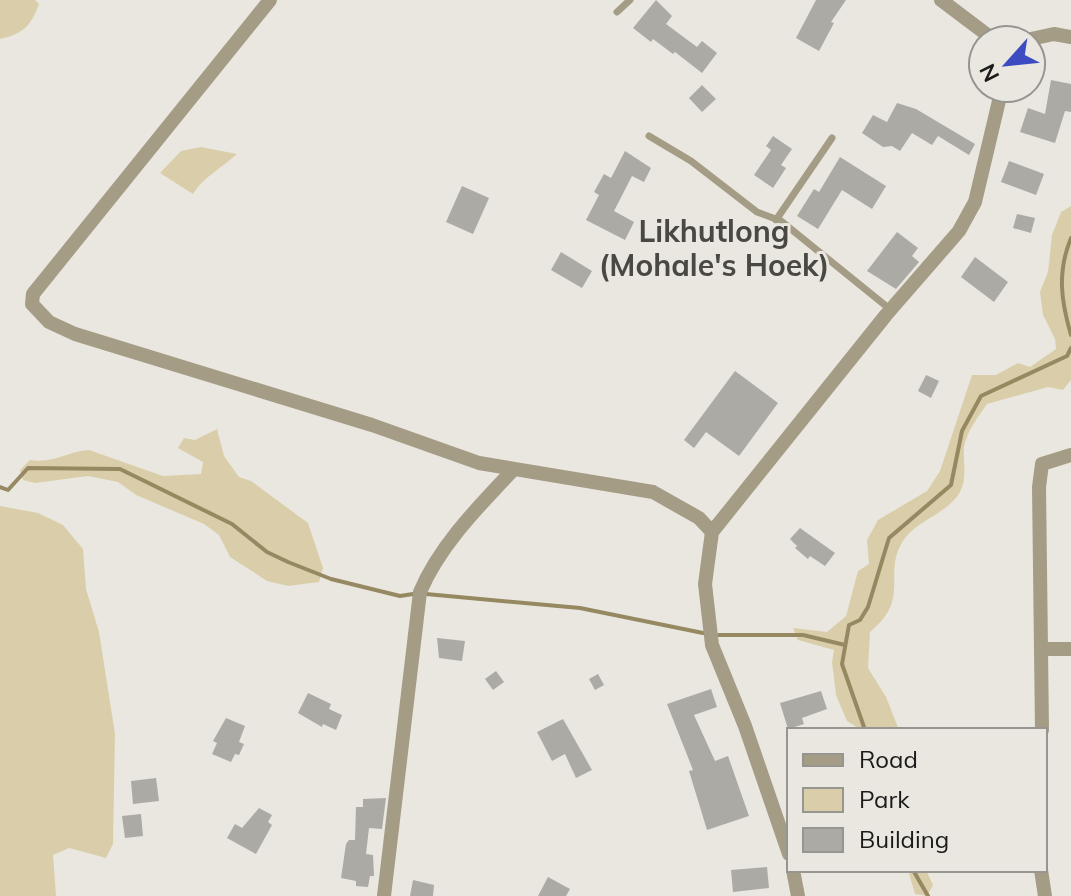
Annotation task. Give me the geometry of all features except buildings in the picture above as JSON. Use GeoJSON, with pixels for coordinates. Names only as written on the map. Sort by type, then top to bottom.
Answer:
{"type":"FeatureCollection","features":[{"type":"Feature","properties":{"kind":"street"},"geometry":{"type":"LineString","coordinates":[[270,0],[33,294],[32,304],[49,322],[75,334],[372,425],[479,463],[653,492],[699,518],[712,532]]}},
{"type":"Feature","properties":{"kind":"street"},"geometry":{"type":"LineString","coordinates":[[941,0],[973,24]]}},
{"type":"Feature","properties":{"kind":"street"},"geometry":{"type":"LineString","coordinates":[[1047,36],[1071,37]]}},
{"type":"Feature","properties":{"kind":"street"},"geometry":{"type":"LineString","coordinates":[[787,848],[745,726],[712,645],[705,584],[712,532],[891,310],[959,231],[975,202],[998,104]]}},
{"type":"Feature","properties":{"kind":"street"},"geometry":{"type":"LineString","coordinates":[[1042,728],[1039,487],[1042,464],[1071,455]]}},
{"type":"Feature","properties":{"kind":"street"},"geometry":{"type":"LineString","coordinates":[[384,896],[420,592],[428,573],[470,516],[514,469]]}},
{"type":"Feature","properties":{"kind":"street"},"geometry":{"type":"LineString","coordinates":[[1041,649],[1071,649]]}},
{"type":"Feature","properties":{"kind":"street"},"geometry":{"type":"LineString","coordinates":[[793,872],[798,896]]}},
{"type":"Feature","properties":{"kind":"street"},"geometry":{"type":"LineString","coordinates":[[1041,872],[1045,896]]}},
{"type":"Feature","properties":{"kind":"lane"},"geometry":{"type":"LineString","coordinates":[[617,12],[630,0]]}},
{"type":"Feature","properties":{"kind":"lane"},"geometry":{"type":"LineString","coordinates":[[649,136],[691,161],[757,212],[776,220],[891,310]]}},
{"type":"Feature","properties":{"kind":"lane"},"geometry":{"type":"LineString","coordinates":[[776,220],[832,138]]}},
{"type":"Feature","properties":{"kind":"green space"},"geometry":{"type":"Polygon","coordinates":[[[0,0],[35,0],[39,4],[25,28],[0,39],[0,0]]]}},
{"type":"Feature","properties":{"kind":"green space"},"geometry":{"type":"Polygon","coordinates":[[[201,147],[237,154],[207,178],[193,194],[160,173],[181,151],[201,147]]]}},
{"type":"Feature","properties":{"kind":"green space"},"geometry":{"type":"Polygon","coordinates":[[[1071,206],[1071,380],[1063,390],[1048,387],[987,404],[973,424],[965,441],[964,480],[959,493],[946,508],[905,538],[895,563],[890,607],[870,632],[868,668],[886,697],[898,728],[858,728],[847,721],[836,695],[832,662],[834,650],[798,640],[793,628],[827,632],[846,616],[858,571],[869,564],[867,540],[878,520],[927,491],[940,471],[972,375],[996,375],[1018,363],[1030,367],[1056,349],[1055,339],[1043,315],[1040,292],[1048,272],[1052,235],[1061,212],[1071,206]]]}},
{"type":"Feature","properties":{"kind":"green space"},"geometry":{"type":"Polygon","coordinates":[[[217,429],[224,456],[239,477],[251,481],[308,523],[323,568],[319,582],[288,586],[267,581],[230,557],[219,535],[204,524],[136,495],[118,482],[88,476],[35,483],[23,480],[20,470],[30,460],[46,460],[89,450],[163,476],[201,474],[203,462],[178,448],[184,438],[195,440],[217,429]]]}},
{"type":"Feature","properties":{"kind":"green space"},"geometry":{"type":"Polygon","coordinates":[[[0,506],[38,513],[63,525],[83,549],[86,589],[99,632],[115,734],[113,844],[106,858],[69,848],[53,855],[56,896],[0,896],[0,506]]]}},
{"type":"Feature","properties":{"kind":"green space"},"geometry":{"type":"Polygon","coordinates":[[[909,872],[927,872],[933,885],[927,896],[915,894],[909,872]]]}},
{"type":"Feature","properties":{"kind":"waterway"},"geometry":{"type":"LineString","coordinates":[[1071,238],[1062,275],[1071,335]]}},
{"type":"Feature","properties":{"kind":"waterway"},"geometry":{"type":"LineString","coordinates":[[864,728],[842,664],[849,625],[860,620],[868,607],[889,538],[951,485],[962,431],[981,396],[1067,356],[1071,348]]}},
{"type":"Feature","properties":{"kind":"waterway"},"geometry":{"type":"LineString","coordinates":[[0,487],[8,490],[28,468],[120,469],[232,524],[267,552],[288,562],[331,579],[400,596],[413,594]]}},
{"type":"Feature","properties":{"kind":"waterway"},"geometry":{"type":"LineString","coordinates":[[426,594],[580,608],[703,633]]}},
{"type":"Feature","properties":{"kind":"waterway"},"geometry":{"type":"LineString","coordinates":[[719,635],[803,635],[845,645]]}},
{"type":"Feature","properties":{"kind":"waterway"},"geometry":{"type":"LineString","coordinates":[[914,872],[928,896]]}},
{"type":"Feature","properties":{"kind":"district","name":"Likhutlong (Mohale's Hoek)"},"geometry":{"type":"Point","coordinates":[714,248]}}]}
